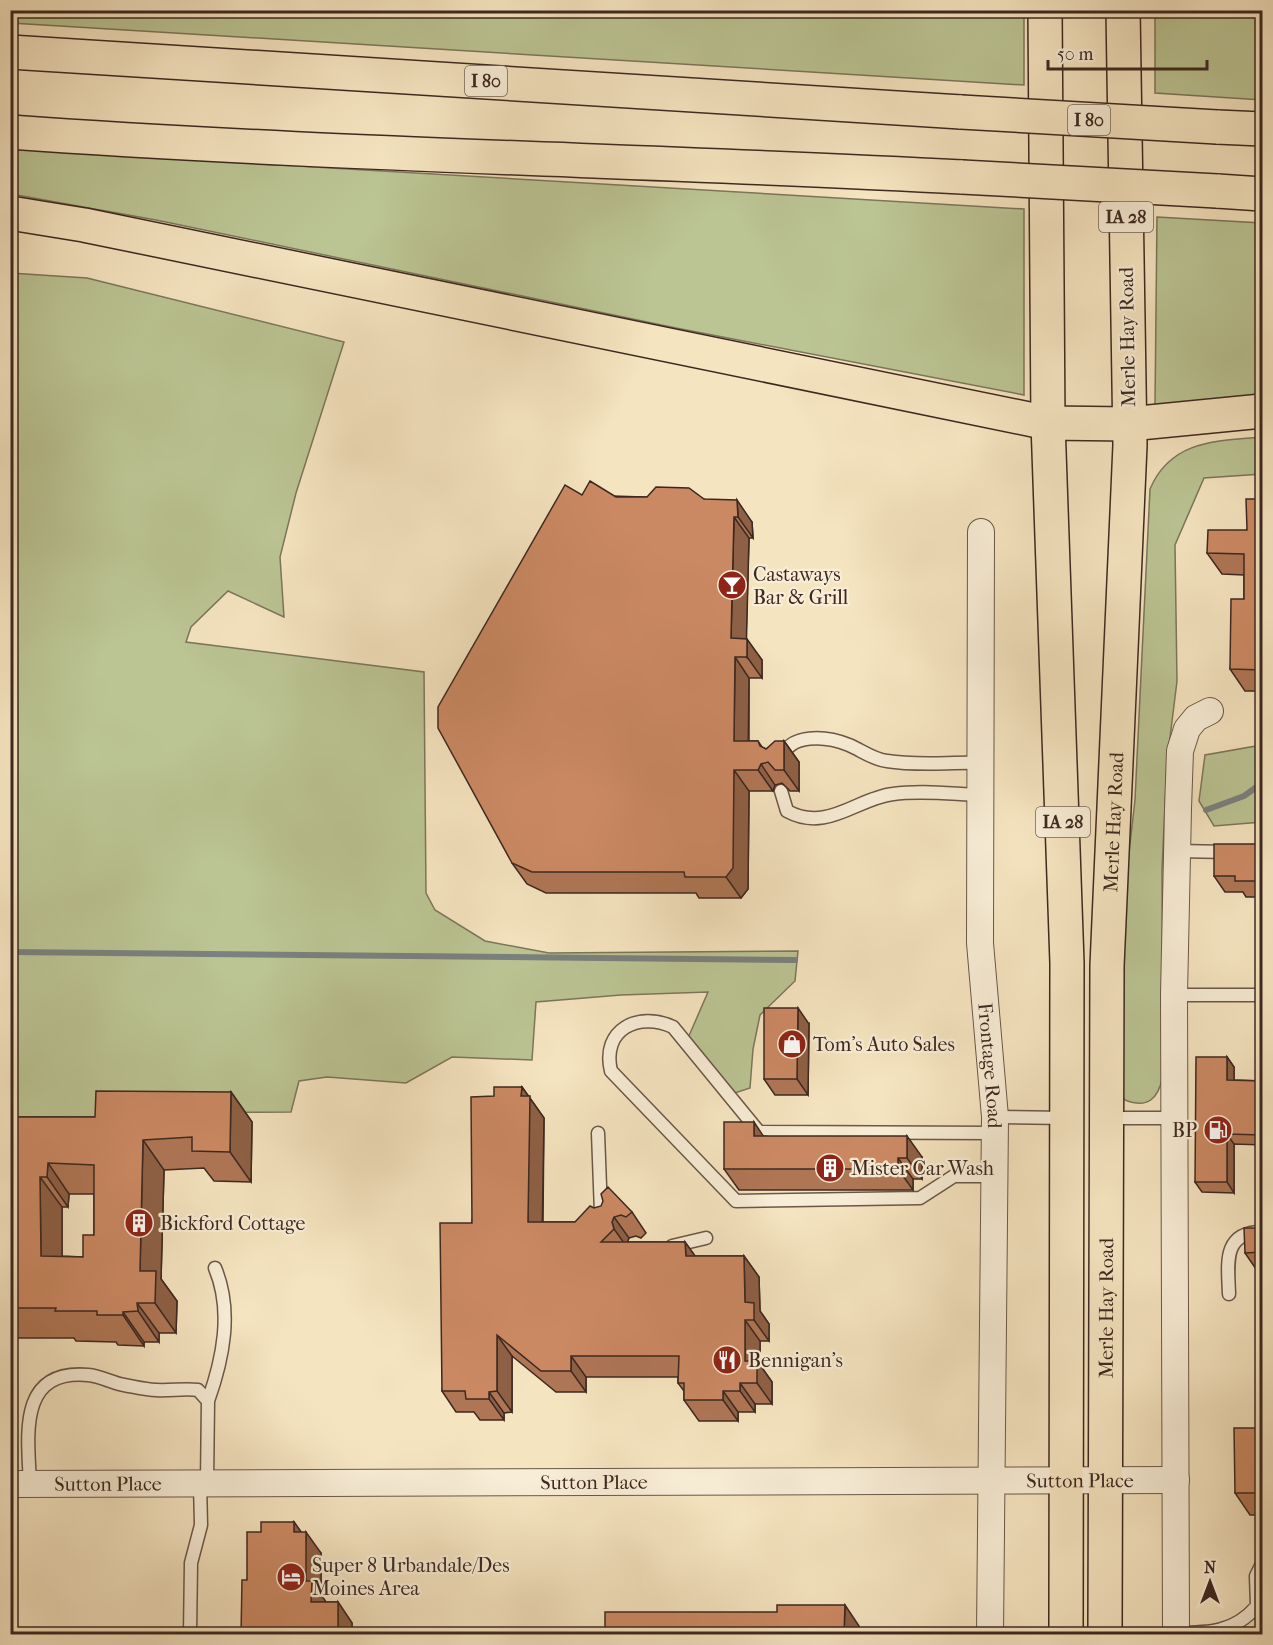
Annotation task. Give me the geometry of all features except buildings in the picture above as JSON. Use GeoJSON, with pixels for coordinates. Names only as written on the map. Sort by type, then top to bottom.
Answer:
{"type":"FeatureCollection","features":[{"type":"Feature","properties":{"kind":"main road","name":"Merle Hay Road"},"geometry":{"type":"LineString","coordinates":[[1045,10],[1048,423],[1068,963],[1066,1635]]}},
{"type":"Feature","properties":{"kind":"main road","name":"Merle Hay Road"},"geometry":{"type":"LineString","coordinates":[[1105,1635],[1107,966],[1128,424],[1123,10]]}},
{"type":"Feature","properties":{"kind":"main road","name":"I 80"},"geometry":{"type":"LineString","coordinates":[[10,52],[1263,129]]}},
{"type":"Feature","properties":{"kind":"main road"},"geometry":{"type":"LineString","coordinates":[[10,132],[122,140],[962,177],[1263,194]]}},
{"type":"Feature","properties":{"kind":"main road"},"geometry":{"type":"LineString","coordinates":[[10,213],[201,249],[1048,423],[1128,424],[1263,411]]}},
{"type":"Feature","properties":{"kind":"street","name":"Frontage Road"},"geometry":{"type":"LineString","coordinates":[[981,532],[980,943],[995,1125],[990,1635]]}},
{"type":"Feature","properties":{"kind":"street"},"geometry":{"type":"LineString","coordinates":[[1176,1634],[1174,995],[1180,751],[1187,729],[1196,718],[1210,711]]}},
{"type":"Feature","properties":{"kind":"street","name":"Sutton Place"},"geometry":{"type":"LineString","coordinates":[[20,1484],[1176,1480]]}},
{"type":"Feature","properties":{"kind":"lane"},"geometry":{"type":"LineString","coordinates":[[781,762],[789,744],[795,740],[802,740],[837,741],[885,761],[980,763]]}},
{"type":"Feature","properties":{"kind":"lane"},"geometry":{"type":"LineString","coordinates":[[781,791],[787,811],[801,816],[831,816],[892,794],[980,795]]}},
{"type":"Feature","properties":{"kind":"lane"},"geometry":{"type":"LineString","coordinates":[[1177,851],[1241,852]]}},
{"type":"Feature","properties":{"kind":"lane"},"geometry":{"type":"LineString","coordinates":[[1174,995],[1263,995]]}},
{"type":"Feature","properties":{"kind":"lane"},"geometry":{"type":"LineString","coordinates":[[993,1176],[954,1176],[920,1198],[736,1201],[611,1071],[608,1059],[614,1040],[624,1028],[637,1021],[655,1020],[673,1027],[759,1132],[995,1125],[1067,1118]]}},
{"type":"Feature","properties":{"kind":"lane"},"geometry":{"type":"LineString","coordinates":[[1108,1118],[1175,1118]]}},
{"type":"Feature","properties":{"kind":"lane"},"geometry":{"type":"LineString","coordinates":[[598,1133],[601,1213],[610,1221]]}},
{"type":"Feature","properties":{"kind":"lane"},"geometry":{"type":"LineString","coordinates":[[1229,1294],[1228,1255],[1232,1245],[1243,1235],[1263,1232]]}},
{"type":"Feature","properties":{"kind":"lane"},"geometry":{"type":"LineString","coordinates":[[659,1250],[706,1238]]}},
{"type":"Feature","properties":{"kind":"lane"},"geometry":{"type":"LineString","coordinates":[[190,1635],[191,1563],[201,1525],[207,1401],[223,1352],[223,1286],[215,1268]]}},
{"type":"Feature","properties":{"kind":"lane"},"geometry":{"type":"LineString","coordinates":[[20,1484],[28,1416],[36,1394],[50,1382],[70,1375],[91,1375],[120,1384],[157,1390],[198,1390],[207,1401]]}},
{"type":"Feature","properties":{"kind":"lane"},"geometry":{"type":"LineString","coordinates":[[1176,1634],[1216,1634],[1250,1614],[1257,1606],[1256,1576],[1263,1564]]}},
{"type":"Feature","properties":{"kind":"green space"},"geometry":{"type":"Polygon","coordinates":[[[10,11],[1024,11],[1024,85],[11,23],[10,11]]]}},
{"type":"Feature","properties":{"kind":"green space"},"geometry":{"type":"Polygon","coordinates":[[[1155,11],[1262,11],[1262,100],[1155,93],[1155,11]]]}},
{"type":"Feature","properties":{"kind":"green space"},"geometry":{"type":"Polygon","coordinates":[[[10,149],[1024,209],[1024,395],[676,328],[156,220],[11,194],[10,149]]]}},
{"type":"Feature","properties":{"kind":"green space"},"geometry":{"type":"Polygon","coordinates":[[[1157,217],[1262,223],[1262,394],[1155,405],[1157,217]]]}},
{"type":"Feature","properties":{"kind":"green space"},"geometry":{"type":"Polygon","coordinates":[[[10,273],[87,278],[344,342],[296,493],[280,557],[284,617],[228,591],[191,627],[186,642],[424,672],[426,893],[435,910],[485,941],[549,953],[798,951],[795,981],[760,1015],[753,1049],[750,1088],[735,1093],[688,1038],[708,992],[621,995],[536,1002],[532,1060],[452,1057],[406,1083],[327,1077],[299,1081],[291,1112],[153,1113],[93,1121],[11,1119],[10,273]]]}},
{"type":"Feature","properties":{"kind":"green space"},"geometry":{"type":"Polygon","coordinates":[[[1262,437],[1262,474],[1204,478],[1175,545],[1177,681],[1167,762],[1162,870],[1163,1076],[1158,1091],[1151,1100],[1133,1102],[1125,1100],[1117,1086],[1118,950],[1135,800],[1150,489],[1159,473],[1183,452],[1212,442],[1262,437]]]}},
{"type":"Feature","properties":{"kind":"green space"},"geometry":{"type":"Polygon","coordinates":[[[1262,745],[1262,822],[1214,826],[1199,801],[1205,755],[1262,745]]]}},
{"type":"Feature","properties":{"kind":"waterway"},"geometry":{"type":"LineString","coordinates":[[1206,810],[1244,796],[1262,783]]}},
{"type":"Feature","properties":{"kind":"waterway"},"geometry":{"type":"LineString","coordinates":[[10,952],[795,960]]}},
{"type":"Feature","properties":{"kind":"place","name":"Castaways Bar & Grill"},"geometry":{"type":"Point","coordinates":[732,585]}},
{"type":"Feature","properties":{"kind":"place","name":"Tom's Auto Sales"},"geometry":{"type":"Point","coordinates":[792,1044]}},
{"type":"Feature","properties":{"kind":"place","name":"BP"},"geometry":{"type":"Point","coordinates":[1218,1130]}},
{"type":"Feature","properties":{"kind":"place","name":"Mister Car Wash"},"geometry":{"type":"Point","coordinates":[830,1168]}},
{"type":"Feature","properties":{"kind":"place","name":"Bickford Cottage"},"geometry":{"type":"Point","coordinates":[139,1223]}},
{"type":"Feature","properties":{"kind":"place","name":"Bennigan's"},"geometry":{"type":"Point","coordinates":[727,1360]}},
{"type":"Feature","properties":{"kind":"place","name":"Super 8 Urbandale/Des Moines Area"},"geometry":{"type":"Point","coordinates":[291,1577]}}]}
